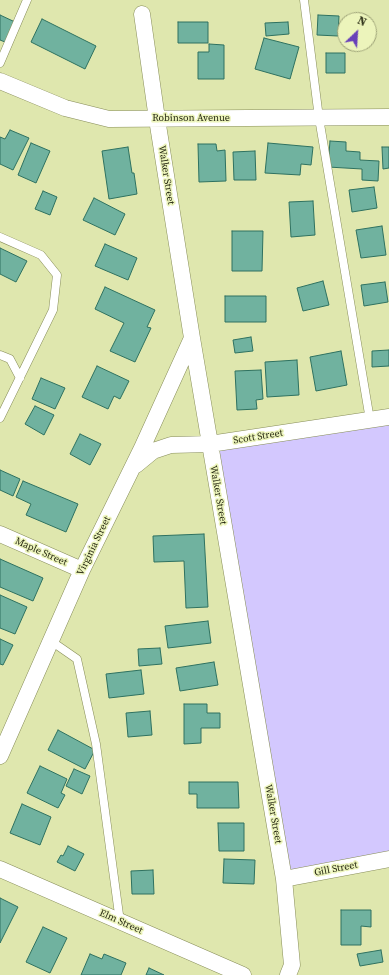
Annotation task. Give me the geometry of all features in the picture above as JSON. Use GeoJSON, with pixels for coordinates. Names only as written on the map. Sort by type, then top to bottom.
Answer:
{"type":"FeatureCollection","features":[{"type":"Feature","properties":{"kind":"street","name":"Walker Street"},"geometry":{"type":"LineString","coordinates":[[142,14],[192,338],[284,879],[292,965],[288,975]]}},
{"type":"Feature","properties":{"kind":"street","name":"Robinson Avenue"},"geometry":{"type":"LineString","coordinates":[[0,81],[65,108],[109,119],[389,117]]}},
{"type":"Feature","properties":{"kind":"street","name":"Virginia Street"},"geometry":{"type":"LineString","coordinates":[[0,756],[82,570],[133,467],[192,338]]}},
{"type":"Feature","properties":{"kind":"street","name":"Scott Street"},"geometry":{"type":"LineString","coordinates":[[133,467],[153,451],[171,446],[210,444],[389,417]]}},
{"type":"Feature","properties":{"kind":"street","name":"Maple Street"},"geometry":{"type":"LineString","coordinates":[[0,534],[82,570]]}},
{"type":"Feature","properties":{"kind":"street","name":"Gill Street"},"geometry":{"type":"LineString","coordinates":[[284,879],[389,859]]}},
{"type":"Feature","properties":{"kind":"street","name":"Elm Street"},"geometry":{"type":"LineString","coordinates":[[0,869],[243,975]]}},
{"type":"Feature","properties":{"kind":"lane"},"geometry":{"type":"LineString","coordinates":[[0,63],[27,0]]}},
{"type":"Feature","properties":{"kind":"lane"},"geometry":{"type":"LineString","coordinates":[[304,0],[319,118],[370,420]]}},
{"type":"Feature","properties":{"kind":"lane"},"geometry":{"type":"LineString","coordinates":[[0,237],[41,255],[57,275],[53,310],[0,418]]}},
{"type":"Feature","properties":{"kind":"lane"},"geometry":{"type":"LineString","coordinates":[[0,355],[10,359],[20,378]]}},
{"type":"Feature","properties":{"kind":"lane"},"geometry":{"type":"LineString","coordinates":[[51,641],[77,659],[96,744],[120,922]]}},
{"type":"Feature","properties":{"kind":"shaded area"},"geometry":{"type":"Polygon","coordinates":[[[389,417],[389,859],[284,879],[210,444],[389,417]]]}},
{"type":"Feature","properties":{"kind":"building"},"geometry":{"type":"Polygon","coordinates":[[[0,15],[15,22],[5,42],[0,40],[0,15]]]}},
{"type":"Feature","properties":{"kind":"building"},"geometry":{"type":"Polygon","coordinates":[[[318,15],[337,16],[337,36],[317,35],[318,15]]]}},
{"type":"Feature","properties":{"kind":"building"},"geometry":{"type":"Polygon","coordinates":[[[42,19],[96,46],[85,69],[31,42],[42,19]]]}},
{"type":"Feature","properties":{"kind":"building"},"geometry":{"type":"Polygon","coordinates":[[[178,22],[208,22],[208,43],[178,43],[178,22]]]}},
{"type":"Feature","properties":{"kind":"building"},"geometry":{"type":"Polygon","coordinates":[[[288,22],[289,34],[266,36],[265,23],[288,22]]]}},
{"type":"Feature","properties":{"kind":"building"},"geometry":{"type":"Polygon","coordinates":[[[264,38],[299,47],[290,79],[255,69],[264,38]]]}},
{"type":"Feature","properties":{"kind":"building"},"geometry":{"type":"Polygon","coordinates":[[[209,44],[224,45],[224,79],[198,79],[198,52],[209,52],[209,44]]]}},
{"type":"Feature","properties":{"kind":"building"},"geometry":{"type":"Polygon","coordinates":[[[326,53],[345,53],[345,73],[326,73],[326,53]]]}},
{"type":"Feature","properties":{"kind":"building"},"geometry":{"type":"Polygon","coordinates":[[[10,130],[29,138],[13,170],[0,164],[0,137],[5,139],[10,130]]]}},
{"type":"Feature","properties":{"kind":"building"},"geometry":{"type":"Polygon","coordinates":[[[330,141],[346,142],[346,151],[360,152],[360,160],[379,161],[378,181],[362,180],[362,169],[328,167],[330,141]]]}},
{"type":"Feature","properties":{"kind":"building"},"geometry":{"type":"Polygon","coordinates":[[[31,143],[50,151],[36,183],[18,175],[31,143]]]}},
{"type":"Feature","properties":{"kind":"building"},"geometry":{"type":"Polygon","coordinates":[[[268,143],[313,147],[311,165],[301,164],[300,175],[265,173],[268,143]]]}},
{"type":"Feature","properties":{"kind":"building"},"geometry":{"type":"Polygon","coordinates":[[[198,144],[216,144],[217,151],[225,150],[226,181],[199,182],[198,144]]]}},
{"type":"Feature","properties":{"kind":"building"},"geometry":{"type":"Polygon","coordinates":[[[128,147],[137,194],[109,199],[102,151],[128,147]]]}},
{"type":"Feature","properties":{"kind":"building"},"geometry":{"type":"Polygon","coordinates":[[[382,147],[389,147],[389,168],[383,169],[382,147]]]}},
{"type":"Feature","properties":{"kind":"building"},"geometry":{"type":"Polygon","coordinates":[[[255,151],[256,180],[234,180],[233,152],[255,151]]]}},
{"type":"Feature","properties":{"kind":"building"},"geometry":{"type":"Polygon","coordinates":[[[374,187],[377,208],[352,212],[349,190],[374,187]]]}},
{"type":"Feature","properties":{"kind":"building"},"geometry":{"type":"Polygon","coordinates":[[[43,191],[57,197],[50,215],[35,209],[43,191]]]}},
{"type":"Feature","properties":{"kind":"building"},"geometry":{"type":"Polygon","coordinates":[[[94,198],[125,214],[115,235],[83,220],[94,198]]]}},
{"type":"Feature","properties":{"kind":"building"},"geometry":{"type":"Polygon","coordinates":[[[313,201],[315,235],[291,237],[289,202],[313,201]]]}},
{"type":"Feature","properties":{"kind":"building"},"geometry":{"type":"Polygon","coordinates":[[[382,226],[386,255],[361,258],[356,230],[382,226]]]}},
{"type":"Feature","properties":{"kind":"building"},"geometry":{"type":"Polygon","coordinates":[[[232,231],[263,231],[262,271],[232,271],[232,231]]]}},
{"type":"Feature","properties":{"kind":"building"},"geometry":{"type":"Polygon","coordinates":[[[105,244],[137,258],[128,280],[95,266],[105,244]]]}},
{"type":"Feature","properties":{"kind":"building"},"geometry":{"type":"Polygon","coordinates":[[[0,248],[27,261],[16,282],[0,274],[0,248]]]}},
{"type":"Feature","properties":{"kind":"building"},"geometry":{"type":"Polygon","coordinates":[[[323,281],[329,305],[303,311],[297,288],[323,281]]]}},
{"type":"Feature","properties":{"kind":"building"},"geometry":{"type":"Polygon","coordinates":[[[385,282],[388,302],[364,306],[361,285],[385,282]]]}},
{"type":"Feature","properties":{"kind":"building"},"geometry":{"type":"Polygon","coordinates":[[[105,287],[155,310],[147,327],[151,328],[135,362],[110,351],[124,323],[95,309],[105,287]]]}},
{"type":"Feature","properties":{"kind":"building"},"geometry":{"type":"Polygon","coordinates":[[[225,296],[266,296],[266,322],[225,322],[225,296]]]}},
{"type":"Feature","properties":{"kind":"building"},"geometry":{"type":"Polygon","coordinates":[[[251,337],[253,351],[235,353],[233,340],[251,337]]]}},
{"type":"Feature","properties":{"kind":"building"},"geometry":{"type":"Polygon","coordinates":[[[389,350],[389,366],[372,367],[372,351],[389,350]]]}},
{"type":"Feature","properties":{"kind":"building"},"geometry":{"type":"Polygon","coordinates":[[[341,351],[347,385],[316,391],[310,357],[341,351]]]}},
{"type":"Feature","properties":{"kind":"building"},"geometry":{"type":"Polygon","coordinates":[[[297,360],[299,395],[267,397],[265,362],[297,360]]]}},
{"type":"Feature","properties":{"kind":"building"},"geometry":{"type":"Polygon","coordinates":[[[97,366],[129,381],[120,399],[114,396],[108,409],[82,397],[97,366]]]}},
{"type":"Feature","properties":{"kind":"building"},"geometry":{"type":"Polygon","coordinates":[[[261,370],[263,399],[256,400],[257,409],[237,410],[235,371],[261,370]]]}},
{"type":"Feature","properties":{"kind":"building"},"geometry":{"type":"Polygon","coordinates":[[[41,378],[65,388],[55,409],[32,399],[41,378]]]}},
{"type":"Feature","properties":{"kind":"building"},"geometry":{"type":"Polygon","coordinates":[[[35,406],[54,415],[44,435],[25,424],[35,406]]]}},
{"type":"Feature","properties":{"kind":"building"},"geometry":{"type":"Polygon","coordinates":[[[80,434],[101,444],[90,465],[70,454],[80,434]]]}},
{"type":"Feature","properties":{"kind":"building"},"geometry":{"type":"Polygon","coordinates":[[[0,470],[20,479],[13,496],[0,490],[0,470]]]}},
{"type":"Feature","properties":{"kind":"building"},"geometry":{"type":"Polygon","coordinates":[[[23,481],[78,504],[66,532],[26,515],[31,504],[16,497],[23,481]]]}},
{"type":"Feature","properties":{"kind":"building"},"geometry":{"type":"Polygon","coordinates":[[[204,534],[208,607],[186,608],[184,561],[154,562],[153,536],[204,534]]]}},
{"type":"Feature","properties":{"kind":"building"},"geometry":{"type":"Polygon","coordinates":[[[0,559],[43,578],[33,601],[0,587],[0,559]]]}},
{"type":"Feature","properties":{"kind":"building"},"geometry":{"type":"Polygon","coordinates":[[[0,595],[27,607],[15,634],[0,628],[0,595]]]}},
{"type":"Feature","properties":{"kind":"building"},"geometry":{"type":"Polygon","coordinates":[[[208,621],[211,643],[168,648],[165,626],[208,621]]]}},
{"type":"Feature","properties":{"kind":"building"},"geometry":{"type":"Polygon","coordinates":[[[0,639],[13,645],[3,665],[0,664],[0,639]]]}},
{"type":"Feature","properties":{"kind":"building"},"geometry":{"type":"Polygon","coordinates":[[[160,648],[162,664],[139,666],[138,649],[160,648]]]}},
{"type":"Feature","properties":{"kind":"building"},"geometry":{"type":"Polygon","coordinates":[[[214,662],[218,685],[180,691],[176,668],[214,662]]]}},
{"type":"Feature","properties":{"kind":"building"},"geometry":{"type":"Polygon","coordinates":[[[141,670],[144,694],[109,698],[106,674],[141,670]]]}},
{"type":"Feature","properties":{"kind":"building"},"geometry":{"type":"Polygon","coordinates":[[[184,704],[207,704],[207,713],[220,713],[220,728],[201,728],[201,743],[184,744],[184,704]]]}},
{"type":"Feature","properties":{"kind":"building"},"geometry":{"type":"Polygon","coordinates":[[[150,711],[152,735],[128,737],[126,713],[150,711]]]}},
{"type":"Feature","properties":{"kind":"building"},"geometry":{"type":"Polygon","coordinates":[[[58,730],[95,750],[85,769],[48,750],[58,730]]]}},
{"type":"Feature","properties":{"kind":"building"},"geometry":{"type":"Polygon","coordinates":[[[40,766],[67,779],[61,793],[65,795],[58,808],[27,793],[40,766]]]}},
{"type":"Feature","properties":{"kind":"building"},"geometry":{"type":"Polygon","coordinates":[[[74,769],[90,776],[82,794],[66,786],[74,769]]]}},
{"type":"Feature","properties":{"kind":"building"},"geometry":{"type":"Polygon","coordinates":[[[189,782],[238,782],[239,808],[197,808],[197,794],[189,794],[189,782]]]}},
{"type":"Feature","properties":{"kind":"building"},"geometry":{"type":"Polygon","coordinates":[[[22,804],[51,817],[40,845],[10,833],[22,804]]]}},
{"type":"Feature","properties":{"kind":"building"},"geometry":{"type":"Polygon","coordinates":[[[218,823],[244,823],[244,851],[219,851],[218,823]]]}},
{"type":"Feature","properties":{"kind":"building"},"geometry":{"type":"Polygon","coordinates":[[[68,846],[84,854],[75,871],[57,862],[61,855],[63,856],[68,846]]]}},
{"type":"Feature","properties":{"kind":"building"},"geometry":{"type":"Polygon","coordinates":[[[224,859],[255,860],[254,884],[223,883],[224,859]]]}},
{"type":"Feature","properties":{"kind":"building"},"geometry":{"type":"Polygon","coordinates":[[[153,870],[154,894],[132,894],[131,871],[153,870]]]}},
{"type":"Feature","properties":{"kind":"building"},"geometry":{"type":"Polygon","coordinates":[[[0,898],[18,907],[0,943],[0,898]]]}},
{"type":"Feature","properties":{"kind":"building"},"geometry":{"type":"Polygon","coordinates":[[[341,910],[371,910],[371,927],[361,926],[361,945],[341,945],[341,910]]]}},
{"type":"Feature","properties":{"kind":"building"},"geometry":{"type":"Polygon","coordinates":[[[43,927],[67,938],[50,973],[26,962],[43,927]]]}},
{"type":"Feature","properties":{"kind":"building"},"geometry":{"type":"Polygon","coordinates":[[[381,950],[383,962],[360,966],[357,954],[381,950]]]}},
{"type":"Feature","properties":{"kind":"building"},"geometry":{"type":"Polygon","coordinates":[[[90,954],[102,959],[104,954],[126,963],[121,975],[81,975],[90,954]]]}},
{"type":"Feature","properties":{"kind":"building"},"geometry":{"type":"Polygon","coordinates":[[[149,968],[164,975],[146,975],[149,968]]]}}]}
